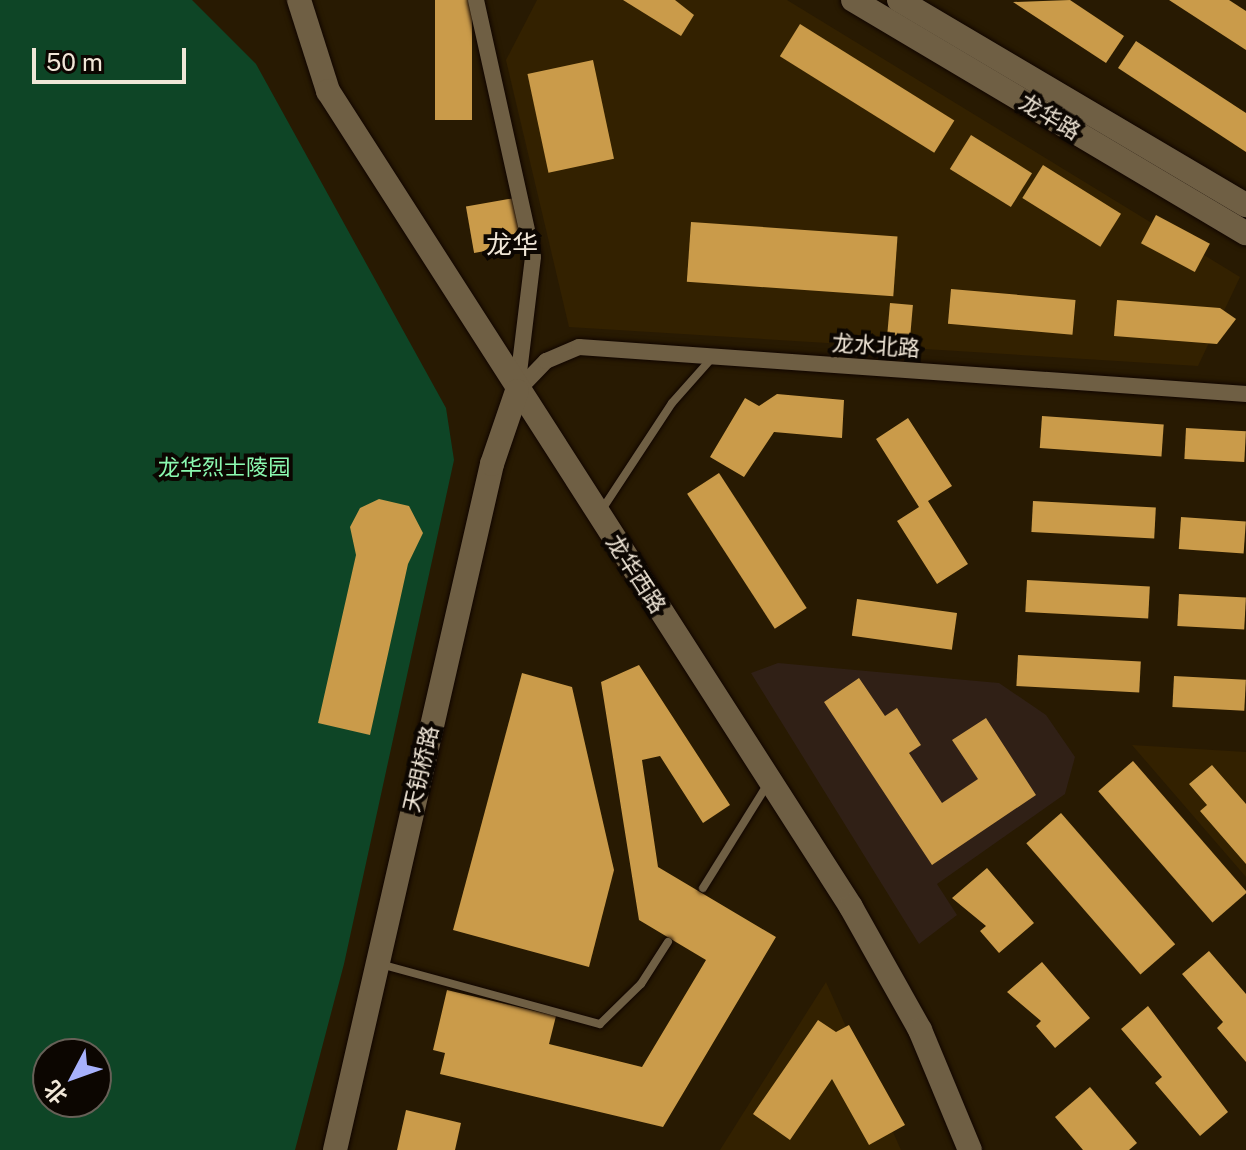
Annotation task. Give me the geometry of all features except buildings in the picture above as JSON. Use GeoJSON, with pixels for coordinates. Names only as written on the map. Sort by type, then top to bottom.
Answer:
{"type":"FeatureCollection","features":[{"type":"Feature","properties":{"kind":"street","name":"龙华西路"},"geometry":{"type":"LineString","coordinates":[[299,0],[310,50],[328,91],[896,982],[950,1092],[970,1150]]}},
{"type":"Feature","properties":{"kind":"street"},"geometry":{"type":"LineString","coordinates":[[476,0],[533,257],[517,391]]}},
{"type":"Feature","properties":{"kind":"street","name":"龙华路"},"geometry":{"type":"LineString","coordinates":[[853,0],[1246,233]]}},
{"type":"Feature","properties":{"kind":"street","name":"龙华路"},"geometry":{"type":"LineString","coordinates":[[899,0],[1246,205]]}},
{"type":"Feature","properties":{"kind":"street","name":"龙水北路"},"geometry":{"type":"LineString","coordinates":[[517,391],[546,361],[579,347],[1246,394]]}},
{"type":"Feature","properties":{"kind":"street","name":"天钥桥路"},"geometry":{"type":"LineString","coordinates":[[335,1150],[492,464],[517,391]]}},
{"type":"Feature","properties":{"kind":"lane"},"geometry":{"type":"LineString","coordinates":[[598,515],[672,403],[713,357]]}},
{"type":"Feature","properties":{"kind":"lane"},"geometry":{"type":"LineString","coordinates":[[703,888],[769,780]]}},
{"type":"Feature","properties":{"kind":"lane"},"geometry":{"type":"LineString","coordinates":[[376,962],[600,1024],[641,984],[668,942]]}},
{"type":"Feature","properties":{"kind":"shaded area"},"geometry":{"type":"Polygon","coordinates":[[[537,0],[787,0],[1240,277],[1198,366],[569,327],[506,60],[537,0]]]}},
{"type":"Feature","properties":{"kind":"shaded area"},"geometry":{"type":"Polygon","coordinates":[[[778,663],[999,683],[1046,715],[1075,757],[1065,794],[937,884],[957,915],[919,944],[751,673],[778,663]]]}},
{"type":"Feature","properties":{"kind":"shaded area"},"geometry":{"type":"Polygon","coordinates":[[[1132,745],[1246,752],[1246,877],[1132,745]]]}},
{"type":"Feature","properties":{"kind":"shaded area"},"geometry":{"type":"Polygon","coordinates":[[[826,982],[901,1150],[720,1150],[826,982]]]}},
{"type":"Feature","properties":{"kind":"green space","name":"龙华烈士陵园"},"geometry":{"type":"Polygon","coordinates":[[[0,0],[192,0],[256,64],[446,408],[454,460],[344,964],[295,1150],[0,1150],[0,0]]]}},
{"type":"Feature","properties":{"kind":"district","name":"龙华"},"geometry":{"type":"Point","coordinates":[512,245]}}]}
